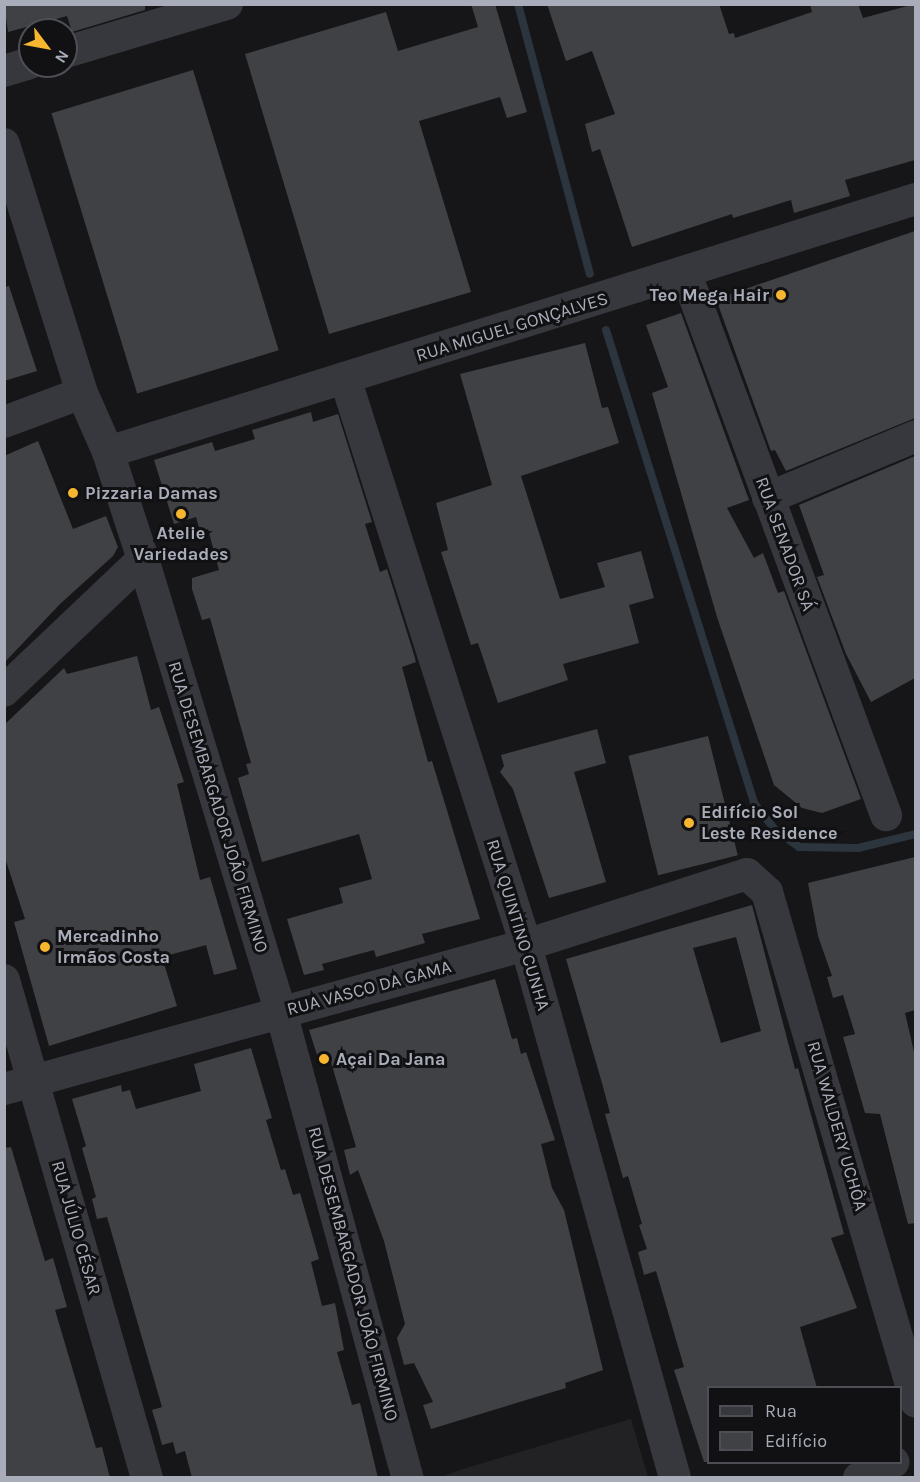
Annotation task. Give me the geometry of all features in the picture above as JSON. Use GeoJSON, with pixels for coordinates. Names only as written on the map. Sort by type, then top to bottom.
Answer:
{"type":"FeatureCollection","features":[{"type":"Feature","properties":{"kind":"street"},"geometry":{"type":"LineString","coordinates":[[78,48],[227,4]]}},
{"type":"Feature","properties":{"kind":"street","name":"RUA DESEMBARGADOR JOÃO FIRMINO"},"geometry":{"type":"LineString","coordinates":[[4,144],[82,393],[108,452],[143,559],[281,1012],[408,1478]]}},
{"type":"Feature","properties":{"kind":"street","name":"RUA MIGUEL GONÇALVES"},"geometry":{"type":"LineString","coordinates":[[108,452],[686,274],[915,199]]}},
{"type":"Feature","properties":{"kind":"street","name":"RUA SENADOR SÁ"},"geometry":{"type":"LineString","coordinates":[[686,274],[886,815]]}},
{"type":"Feature","properties":{"kind":"street","name":"RUA QUINTINO CUNHA"},"geometry":{"type":"LineString","coordinates":[[345,378],[526,945],[675,1478]]}},
{"type":"Feature","properties":{"kind":"street"},"geometry":{"type":"LineString","coordinates":[[4,422],[82,393]]}},
{"type":"Feature","properties":{"kind":"street"},"geometry":{"type":"LineString","coordinates":[[768,498],[915,436]]}},
{"type":"Feature","properties":{"kind":"street"},"geometry":{"type":"LineString","coordinates":[[4,691],[143,559]]}},
{"type":"Feature","properties":{"kind":"street","name":"RUA WALDERY UCHÔA"},"geometry":{"type":"LineString","coordinates":[[732,878],[747,874],[767,892],[915,1402]]}},
{"type":"Feature","properties":{"kind":"street","name":"RUA VASCO DA GAMA"},"geometry":{"type":"LineString","coordinates":[[4,1089],[526,945],[732,878]]}},
{"type":"Feature","properties":{"kind":"street","name":"RUA JÚLIO CÉSAR"},"geometry":{"type":"LineString","coordinates":[[4,980],[147,1478]]}},
{"type":"Feature","properties":{"kind":"street"},"geometry":{"type":"LineString","coordinates":[[859,1478],[889,1464]]}},
{"type":"Feature","properties":{"kind":"shaded area"},"geometry":{"type":"Polygon","coordinates":[[[631,1419],[648,1477],[441,1477],[463,1469],[631,1419]]]}},
{"type":"Feature","properties":{"kind":"building"},"geometry":{"type":"Polygon","coordinates":[[[4,4],[145,4],[145,10],[78,30],[78,18],[68,18],[67,16],[18,18],[18,29],[8,32],[4,4]]]}},
{"type":"Feature","properties":{"kind":"building"},"geometry":{"type":"Polygon","coordinates":[[[471,4],[495,4],[527,112],[507,118],[500,97],[419,121],[471,292],[329,334],[245,54],[386,12],[398,51],[478,27],[471,4]]]}},
{"type":"Feature","properties":{"kind":"building"},"geometry":{"type":"Polygon","coordinates":[[[547,4],[719,4],[729,34],[734,33],[735,38],[812,12],[810,4],[858,4],[863,18],[915,4],[915,160],[845,180],[850,196],[794,213],[791,200],[733,218],[732,214],[632,247],[600,149],[592,152],[585,124],[615,114],[592,51],[566,61],[547,4]]]}},
{"type":"Feature","properties":{"kind":"building"},"geometry":{"type":"Polygon","coordinates":[[[193,70],[279,350],[137,393],[51,113],[193,70]]]}},
{"type":"Feature","properties":{"kind":"building"},"geometry":{"type":"Polygon","coordinates":[[[915,231],[915,418],[786,471],[775,450],[771,451],[716,299],[915,231]]]}},
{"type":"Feature","properties":{"kind":"building"},"geometry":{"type":"Polygon","coordinates":[[[9,286],[37,371],[4,381],[4,287],[9,286]]]}},
{"type":"Feature","properties":{"kind":"building"},"geometry":{"type":"Polygon","coordinates":[[[681,313],[749,500],[727,508],[754,558],[763,553],[778,593],[784,591],[861,799],[822,813],[802,808],[774,785],[717,617],[652,393],[668,387],[646,325],[681,313]]]}},
{"type":"Feature","properties":{"kind":"building"},"geometry":{"type":"Polygon","coordinates":[[[585,343],[602,408],[608,407],[619,443],[521,476],[560,599],[605,587],[597,563],[641,551],[654,598],[629,605],[639,643],[563,664],[568,680],[498,703],[478,643],[471,645],[441,552],[448,550],[436,503],[492,485],[460,374],[585,343]]]}},
{"type":"Feature","properties":{"kind":"building"},"geometry":{"type":"Polygon","coordinates":[[[311,412],[313,422],[338,414],[372,522],[365,524],[380,572],[387,569],[416,662],[402,667],[428,762],[432,761],[480,919],[422,934],[425,943],[376,957],[374,950],[322,964],[324,970],[304,975],[287,919],[343,903],[339,888],[372,879],[359,834],[262,862],[238,778],[249,774],[246,764],[251,763],[210,618],[202,620],[192,589],[192,578],[219,570],[208,529],[200,531],[196,517],[174,524],[154,460],[212,442],[215,451],[255,439],[252,430],[311,412]]]}},
{"type":"Feature","properties":{"kind":"building"},"geometry":{"type":"Polygon","coordinates":[[[38,441],[73,529],[106,516],[118,547],[113,556],[60,604],[4,663],[4,456],[38,441]]]}},
{"type":"Feature","properties":{"kind":"building"},"geometry":{"type":"Polygon","coordinates":[[[915,456],[915,678],[871,702],[846,654],[817,577],[824,575],[799,505],[915,456]]]}},
{"type":"Feature","properties":{"kind":"building"},"geometry":{"type":"Polygon","coordinates":[[[137,656],[151,710],[159,707],[184,782],[177,784],[200,880],[210,877],[237,969],[214,975],[206,945],[162,957],[177,1006],[49,1046],[14,922],[25,919],[4,855],[4,725],[64,668],[67,674],[137,656]]]}},
{"type":"Feature","properties":{"kind":"building"},"geometry":{"type":"Polygon","coordinates":[[[597,729],[606,763],[574,772],[606,882],[549,898],[513,789],[500,772],[504,766],[501,755],[597,729]]]}},
{"type":"Feature","properties":{"kind":"building","name":"Edifício Sol Leste Residence"},"geometry":{"type":"Polygon","coordinates":[[[708,736],[738,855],[658,875],[628,756],[708,736]]]}},
{"type":"Feature","properties":{"kind":"building"},"geometry":{"type":"Polygon","coordinates":[[[915,857],[915,1010],[905,1013],[915,1056],[915,1223],[908,1224],[880,1114],[865,1113],[843,1037],[855,1034],[843,995],[833,998],[827,977],[832,976],[818,936],[808,883],[915,857]]]}},
{"type":"Feature","properties":{"kind":"building"},"geometry":{"type":"Polygon","coordinates":[[[752,905],[795,1069],[798,1068],[844,1234],[831,1238],[857,1308],[800,1327],[816,1386],[707,1386],[707,1462],[704,1462],[674,1370],[684,1367],[656,1271],[644,1275],[638,1252],[647,1249],[639,1225],[642,1224],[628,1176],[623,1178],[605,1114],[610,1113],[566,959],[752,905]],[[736,937],[693,948],[721,1043],[761,1031],[736,937]]]}},
{"type":"Feature","properties":{"kind":"building"},"geometry":{"type":"Polygon","coordinates":[[[495,979],[512,1039],[517,1038],[521,1054],[526,1052],[555,1140],[541,1144],[552,1188],[564,1210],[603,1370],[565,1383],[566,1388],[431,1429],[423,1405],[433,1402],[414,1363],[404,1365],[397,1338],[405,1324],[384,1241],[358,1170],[350,1175],[344,1150],[356,1147],[328,1052],[317,1055],[309,1030],[495,979]]]}},
{"type":"Feature","properties":{"kind":"building"},"geometry":{"type":"Polygon","coordinates":[[[251,1048],[272,1118],[266,1120],[281,1170],[285,1169],[293,1195],[300,1193],[319,1259],[311,1262],[322,1306],[335,1303],[344,1350],[337,1352],[352,1405],[360,1403],[378,1478],[192,1478],[185,1451],[176,1454],[173,1442],[162,1445],[152,1410],[162,1407],[107,1217],[97,1219],[92,1199],[96,1197],[82,1148],[86,1146],[72,1099],[121,1085],[122,1092],[130,1090],[136,1109],[201,1091],[194,1064],[251,1048]]]}},
{"type":"Feature","properties":{"kind":"building"},"geometry":{"type":"Polygon","coordinates":[[[11,1147],[45,1261],[53,1258],[67,1307],[55,1310],[96,1448],[102,1447],[110,1478],[4,1478],[4,1148],[11,1147]]]}},
{"type":"Feature","properties":{"kind":"waterway"},"geometry":{"type":"LineString","coordinates":[[518,4],[590,274]]}},
{"type":"Feature","properties":{"kind":"waterway"},"geometry":{"type":"LineString","coordinates":[[606,330],[754,803],[775,830],[799,847],[858,848],[916,834]]}},
{"type":"Feature","properties":{"kind":"place","name":"Teo Mega Hair"},"geometry":{"type":"Point","coordinates":[781,295]}},
{"type":"Feature","properties":{"kind":"place","name":"Pizzaria Damas"},"geometry":{"type":"Point","coordinates":[73,493]}},
{"type":"Feature","properties":{"kind":"place","name":"Atelie Variedades"},"geometry":{"type":"Point","coordinates":[181,514]}},
{"type":"Feature","properties":{"kind":"place","name":"Edifício Sol Leste Residence"},"geometry":{"type":"Point","coordinates":[689,823]}},
{"type":"Feature","properties":{"kind":"place","name":"Mercadinho Irmãos Costa"},"geometry":{"type":"Point","coordinates":[45,947]}},
{"type":"Feature","properties":{"kind":"place","name":"Açai Da Jana"},"geometry":{"type":"Point","coordinates":[324,1059]}}]}
